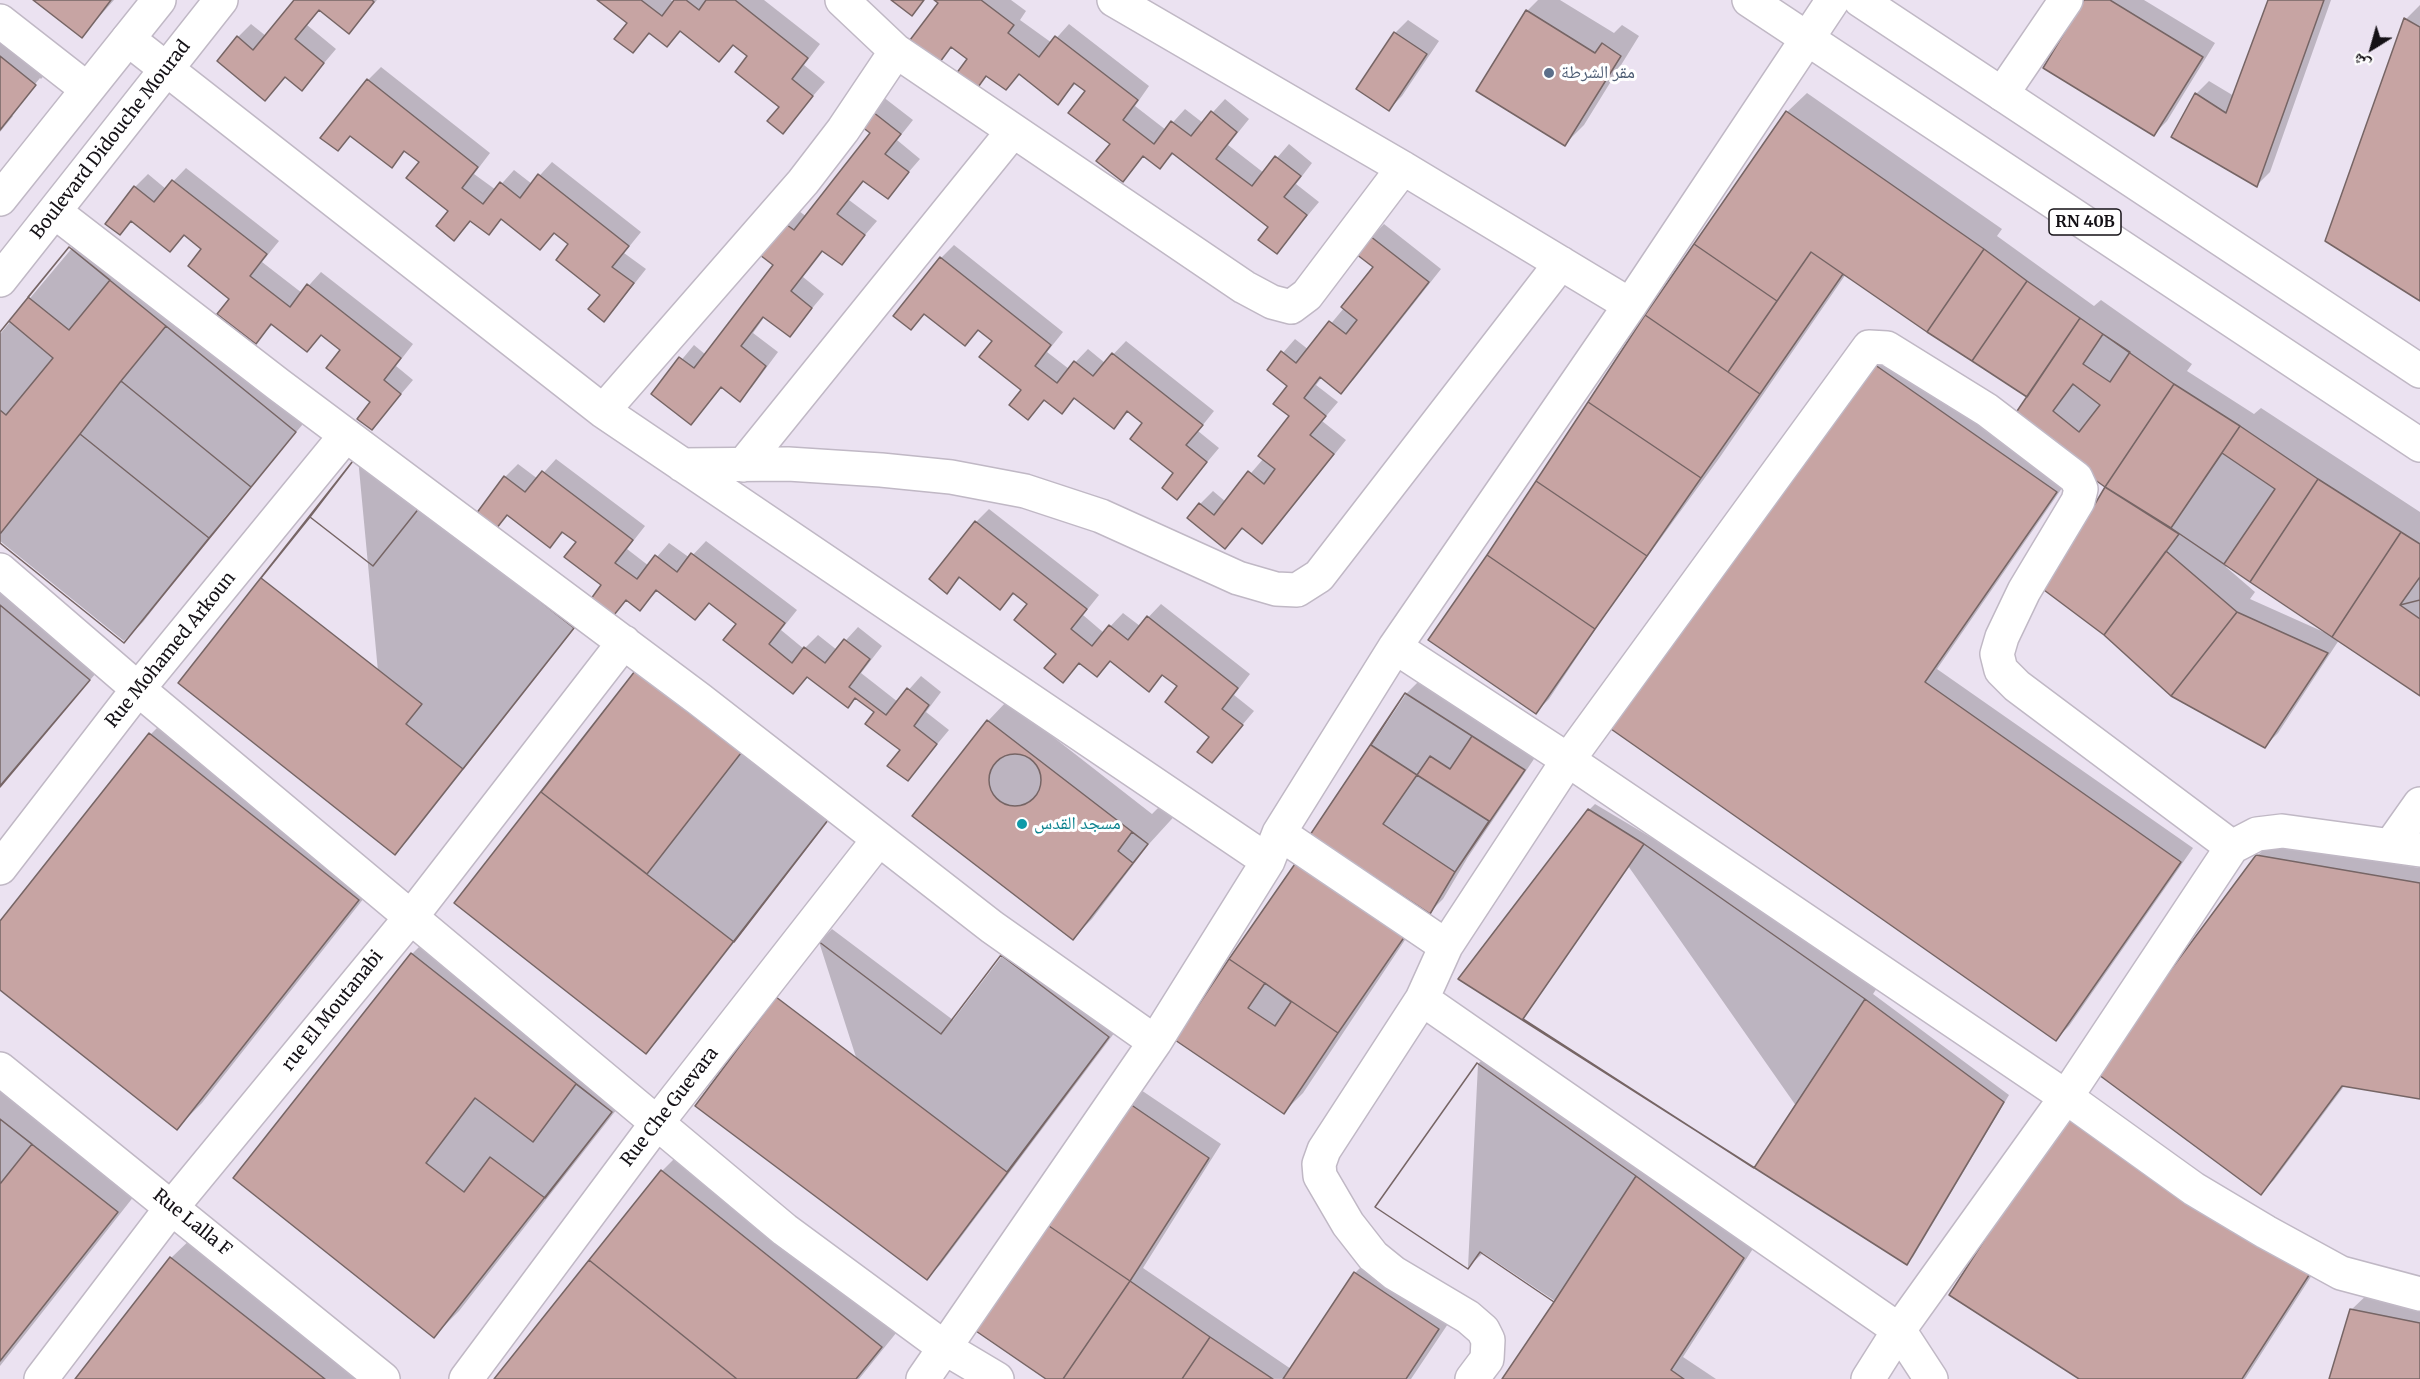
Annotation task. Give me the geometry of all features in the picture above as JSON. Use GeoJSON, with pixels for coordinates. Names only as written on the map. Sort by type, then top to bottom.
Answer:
{"type":"FeatureCollection","features":[{"type":"Feature","properties":{"kind":"street"},"geometry":{"type":"LineString","coordinates":[[0,199],[159,0]]}},
{"type":"Feature","properties":{"kind":"street","name":"Boulevard Didouche Mourad"},"geometry":{"type":"LineString","coordinates":[[0,280],[221,0]]}},
{"type":"Feature","properties":{"kind":"street"},"geometry":{"type":"LineString","coordinates":[[842,0],[896,51],[1244,287],[1272,302],[1291,307],[1307,295],[1403,168]]}},
{"type":"Feature","properties":{"kind":"street"},"geometry":{"type":"LineString","coordinates":[[1114,0],[1403,168],[1630,305]]}},
{"type":"Feature","properties":{"kind":"street","name":"RN 40B"},"geometry":{"type":"LineString","coordinates":[[1749,0],[2420,445]]}},
{"type":"Feature","properties":{"kind":"street"},"geometry":{"type":"LineString","coordinates":[[923,1379],[1155,1042],[1395,646],[1630,305],[1833,0]]}},
{"type":"Feature","properties":{"kind":"street"},"geometry":{"type":"LineString","coordinates":[[1860,0],[2420,371]]}},
{"type":"Feature","properties":{"kind":"street"},"geometry":{"type":"LineString","coordinates":[[2002,94],[2066,0]]}},
{"type":"Feature","properties":{"kind":"street"},"geometry":{"type":"LineString","coordinates":[[0,21],[87,89]]}},
{"type":"Feature","properties":{"kind":"street"},"geometry":{"type":"LineString","coordinates":[[128,39],[603,411],[682,465],[1274,847],[1446,946]]}},
{"type":"Feature","properties":{"kind":"street"},"geometry":{"type":"LineString","coordinates":[[603,411],[803,182],[843,130],[896,51]]}},
{"type":"Feature","properties":{"kind":"street"},"geometry":{"type":"LineString","coordinates":[[742,465],[1013,131]]}},
{"type":"Feature","properties":{"kind":"street"},"geometry":{"type":"LineString","coordinates":[[55,212],[279,386],[624,642],[992,927],[1155,1042]]}},
{"type":"Feature","properties":{"kind":"street"},"geometry":{"type":"LineString","coordinates":[[682,465],[788,464],[893,471],[951,477],[1025,491],[1101,516],[1238,578],[1276,589],[1297,590],[1319,576],[1561,263]]}},
{"type":"Feature","properties":{"kind":"street"},"geometry":{"type":"LineString","coordinates":[[1472,1379],[1487,1359],[1488,1340],[1483,1330],[1468,1317],[1394,1272],[1373,1256],[1348,1224],[1320,1176],[1319,1164],[1324,1150],[1422,999],[1446,946],[1568,760],[1869,346],[1887,348],[1987,410],[2076,478],[2081,489],[2078,501],[2024,591],[2002,637],[1997,654],[2001,670],[2017,687],[2232,847]]}},
{"type":"Feature","properties":{"kind":"street","name":"Rue Mohamed Arkoun"},"geometry":{"type":"LineString","coordinates":[[0,868],[138,689],[346,435]]}},
{"type":"Feature","properties":{"kind":"street"},"geometry":{"type":"LineString","coordinates":[[0,570],[138,689],[785,1230],[945,1348],[997,1379]]}},
{"type":"Feature","properties":{"kind":"street","name":"rue El Moutanabi"},"geometry":{"type":"LineString","coordinates":[[41,1379],[172,1207],[411,917],[624,642]]}},
{"type":"Feature","properties":{"kind":"street"},"geometry":{"type":"LineString","coordinates":[[1395,646],[1568,760],[2066,1097],[2194,1189],[2341,1273],[2420,1294]]}},
{"type":"Feature","properties":{"kind":"street"},"geometry":{"type":"LineString","coordinates":[[1868,1379],[1899,1330],[2066,1097],[2232,847],[2257,834],[2282,831],[2405,847],[2420,804]]}},
{"type":"Feature","properties":{"kind":"street","name":"Rue Che Guevara"},"geometry":{"type":"LineString","coordinates":[[466,1379],[656,1124],[879,839]]}},
{"type":"Feature","properties":{"kind":"street"},"geometry":{"type":"LineString","coordinates":[[1422,999],[1899,1330],[1931,1379]]}},
{"type":"Feature","properties":{"kind":"street","name":"Rue Lalla F"},"geometry":{"type":"LineString","coordinates":[[0,1069],[383,1379]]}},
{"type":"Feature","properties":{"kind":"building"},"geometry":{"type":"Polygon","coordinates":[[[33,0],[111,0],[82,38],[33,0]]]}},
{"type":"Feature","properties":{"kind":"building"},"geometry":{"type":"Polygon","coordinates":[[[294,0],[372,0],[374,2],[349,34],[319,10],[295,39],[324,63],[302,91],[285,77],[265,101],[217,61],[237,36],[253,50],[294,0]]]}},
{"type":"Feature","properties":{"kind":"building"},"geometry":{"type":"Polygon","coordinates":[[[597,0],[641,0],[662,16],[674,0],[686,0],[699,10],[706,0],[735,0],[808,58],[792,79],[813,96],[783,134],[767,121],[779,107],[735,72],[747,56],[733,45],[719,62],[680,31],[667,47],[649,33],[633,53],[614,39],[627,23],[597,0]]]}},
{"type":"Feature","properties":{"kind":"building"},"geometry":{"type":"Polygon","coordinates":[[[891,0],[924,0],[912,16],[891,0]]]}},
{"type":"Feature","properties":{"kind":"building"},"geometry":{"type":"Polygon","coordinates":[[[934,0],[981,0],[1014,25],[1008,33],[1039,57],[1055,36],[1138,100],[1123,120],[1154,144],[1171,121],[1191,136],[1211,111],[1237,132],[1216,159],[1252,186],[1275,156],[1301,176],[1284,197],[1307,215],[1277,254],[1258,240],[1268,227],[1172,153],[1160,169],[1143,156],[1123,182],[1096,161],[1110,144],[1068,113],[1085,91],[1074,83],[1058,105],[1019,74],[1006,90],[986,76],[976,90],[956,74],[967,59],[951,47],[940,62],[910,40],[938,3],[934,0]]]}},
{"type":"Feature","properties":{"kind":"building"},"geometry":{"type":"Polygon","coordinates":[[[2084,0],[2110,0],[2203,57],[2154,136],[2043,68],[2084,0]]]}},
{"type":"Feature","properties":{"kind":"building"},"geometry":{"type":"Polygon","coordinates":[[[2268,0],[2324,0],[2257,187],[2171,137],[2195,93],[2226,113],[2268,0]]]}},
{"type":"Feature","properties":{"kind":"building","name":"مقر الشرطة"},"geometry":{"type":"Polygon","coordinates":[[[1526,10],[1595,53],[1602,43],[1621,56],[1565,146],[1476,91],[1526,10]]]}},
{"type":"Feature","properties":{"kind":"building"},"geometry":{"type":"Polygon","coordinates":[[[2404,18],[2420,27],[2420,301],[2325,241],[2404,18]]]}},
{"type":"Feature","properties":{"kind":"building"},"geometry":{"type":"Polygon","coordinates":[[[1394,32],[1427,54],[1389,111],[1356,89],[1394,32]]]}},
{"type":"Feature","properties":{"kind":"building"},"geometry":{"type":"Polygon","coordinates":[[[0,56],[36,85],[0,130],[0,56]]]}},
{"type":"Feature","properties":{"kind":"building"},"geometry":{"type":"Polygon","coordinates":[[[367,79],[478,167],[462,188],[483,204],[500,182],[520,198],[538,174],[629,246],[612,267],[634,283],[604,322],[588,309],[600,295],[556,260],[568,244],[554,233],[540,250],[501,219],[489,235],[470,221],[454,241],[436,226],[448,211],[406,178],[419,162],[404,151],[392,168],[350,136],[338,151],[320,138],[367,79]]]}},
{"type":"Feature","properties":{"kind":"building"},"geometry":{"type":"Polygon","coordinates":[[[864,105],[901,134],[885,154],[909,172],[888,199],[863,181],[837,214],[865,235],[842,265],[822,251],[791,291],[812,308],[790,337],[763,317],[741,346],[766,366],[740,402],[721,387],[691,425],[651,394],[679,357],[694,368],[773,265],[756,252],[780,220],[794,230],[870,133],[853,120],[864,105]]]}},
{"type":"Feature","properties":{"kind":"building"},"geometry":{"type":"Polygon","coordinates":[[[1786,111],[1984,249],[1927,332],[1811,252],[1777,301],[1694,244],[1786,111]]]}},
{"type":"Feature","properties":{"kind":"building"},"geometry":{"type":"Polygon","coordinates":[[[172,180],[267,254],[250,276],[290,307],[307,284],[401,358],[384,380],[401,394],[372,430],[357,419],[370,402],[326,368],[340,350],[321,335],[307,352],[271,324],[256,344],[217,314],[229,299],[188,266],[201,249],[184,235],[170,252],[131,221],[120,235],[105,224],[134,186],[154,202],[172,180]]]}},
{"type":"Feature","properties":{"kind":"building"},"geometry":{"type":"Polygon","coordinates":[[[1370,236],[1429,282],[1341,394],[1320,377],[1304,398],[1326,416],[1310,435],[1334,454],[1262,544],[1242,528],[1225,549],[1187,518],[1199,503],[1214,515],[1248,471],[1264,484],[1275,469],[1258,456],[1289,416],[1273,404],[1287,386],[1267,370],[1281,351],[1296,363],[1329,321],[1346,334],[1357,320],[1341,307],[1373,267],[1356,254],[1370,236]]]}},
{"type":"Feature","properties":{"kind":"building"},"geometry":{"type":"Polygon","coordinates":[[[1694,244],[1777,301],[1728,372],[1645,315],[1694,244]]]}},
{"type":"Feature","properties":{"kind":"building"},"geometry":{"type":"Polygon","coordinates":[[[69,247],[296,432],[124,643],[0,543],[0,332],[69,247]]]}},
{"type":"Feature","properties":{"kind":"building"},"geometry":{"type":"Polygon","coordinates":[[[69,247],[110,280],[69,330],[28,297],[69,247]]]}},
{"type":"Feature","properties":{"kind":"building"},"geometry":{"type":"Polygon","coordinates":[[[1984,249],[2027,281],[1972,361],[1927,332],[1984,249]]]}},
{"type":"Feature","properties":{"kind":"building"},"geometry":{"type":"Polygon","coordinates":[[[1811,252],[1843,274],[1760,394],[1728,372],[1811,252]]]}},
{"type":"Feature","properties":{"kind":"building"},"geometry":{"type":"Polygon","coordinates":[[[940,257],[1051,345],[1035,366],[1057,383],[1074,361],[1093,376],[1112,353],[1203,425],[1186,445],[1207,462],[1177,500],[1162,488],[1173,473],[1130,439],[1142,423],[1127,411],[1114,429],[1074,398],[1062,414],[1044,400],[1028,420],[1009,405],[1021,390],[979,357],[992,341],[978,330],[965,346],[924,314],[911,330],[893,316],[940,257]]]}},
{"type":"Feature","properties":{"kind":"building"},"geometry":{"type":"Polygon","coordinates":[[[2027,281],[2080,318],[2027,397],[1972,361],[2027,281]]]}},
{"type":"Feature","properties":{"kind":"building"},"geometry":{"type":"Polygon","coordinates":[[[1645,315],[1760,394],[1701,478],[1588,402],[1645,315]]]}},
{"type":"Feature","properties":{"kind":"building"},"geometry":{"type":"Polygon","coordinates":[[[2080,318],[2174,384],[2105,487],[2011,420],[2080,318]]]}},
{"type":"Feature","properties":{"kind":"building"},"geometry":{"type":"Polygon","coordinates":[[[9,321],[53,358],[6,415],[0,410],[0,332],[9,321]]]}},
{"type":"Feature","properties":{"kind":"building"},"geometry":{"type":"Polygon","coordinates":[[[166,326],[296,432],[251,487],[121,381],[166,326]]]}},
{"type":"Feature","properties":{"kind":"building"},"geometry":{"type":"Polygon","coordinates":[[[2103,334],[2130,352],[2110,382],[2083,364],[2103,334]]]}},
{"type":"Feature","properties":{"kind":"building"},"geometry":{"type":"Polygon","coordinates":[[[1868,360],[2057,492],[1925,682],[2181,862],[2056,1041],[1611,729],[1868,360]]]}},
{"type":"Feature","properties":{"kind":"building"},"geometry":{"type":"Polygon","coordinates":[[[121,381],[251,487],[209,538],[80,434],[121,381]]]}},
{"type":"Feature","properties":{"kind":"building"},"geometry":{"type":"Polygon","coordinates":[[[2073,384],[2100,405],[2079,432],[2053,411],[2073,384]]]}},
{"type":"Feature","properties":{"kind":"building"},"geometry":{"type":"Polygon","coordinates":[[[2174,384],[2240,426],[2171,528],[2105,487],[2174,384]]]}},
{"type":"Feature","properties":{"kind":"building"},"geometry":{"type":"Polygon","coordinates":[[[1588,402],[1701,478],[1647,556],[1536,481],[1588,402]]]}},
{"type":"Feature","properties":{"kind":"building"},"geometry":{"type":"Polygon","coordinates":[[[2240,426],[2318,479],[2250,582],[2171,528],[2240,426]]]}},
{"type":"Feature","properties":{"kind":"building"},"geometry":{"type":"Polygon","coordinates":[[[80,434],[209,538],[124,643],[0,543],[0,534],[80,434]]]}},
{"type":"Feature","properties":{"kind":"building"},"geometry":{"type":"Polygon","coordinates":[[[2222,453],[2275,489],[2224,564],[2171,528],[2222,453]]]}},
{"type":"Feature","properties":{"kind":"building"},"geometry":{"type":"Polygon","coordinates":[[[356,457],[574,628],[395,855],[178,683],[356,457]]]}},
{"type":"Feature","properties":{"kind":"building"},"geometry":{"type":"Polygon","coordinates":[[[356,457],[420,507],[373,566],[310,517],[356,457]]]}},
{"type":"Feature","properties":{"kind":"building"},"geometry":{"type":"Polygon","coordinates":[[[542,471],[633,540],[615,563],[637,579],[655,555],[677,572],[691,553],[785,623],[769,644],[792,663],[804,647],[825,663],[844,639],[870,659],[849,687],[886,715],[907,688],[929,705],[914,726],[937,744],[908,781],[887,766],[900,750],[865,724],[874,712],[855,698],[848,708],[807,677],[793,694],[723,640],[736,624],[709,603],[695,620],[656,590],[640,611],[626,600],[610,620],[588,603],[601,585],[564,557],[576,542],[562,532],[550,548],[507,515],[496,529],[476,514],[504,476],[525,492],[542,471]]]}},
{"type":"Feature","properties":{"kind":"building"},"geometry":{"type":"Polygon","coordinates":[[[2318,479],[2401,532],[2332,637],[2250,582],[2318,479]]]}},
{"type":"Feature","properties":{"kind":"building"},"geometry":{"type":"Polygon","coordinates":[[[1536,481],[1647,556],[1595,629],[1487,555],[1536,481]]]}},
{"type":"Feature","properties":{"kind":"building"},"geometry":{"type":"Polygon","coordinates":[[[2105,487],[2179,534],[2104,635],[2044,590],[2105,487]]]}},
{"type":"Feature","properties":{"kind":"building"},"geometry":{"type":"Polygon","coordinates":[[[420,507],[574,628],[463,769],[406,724],[422,704],[261,578],[310,517],[373,566],[420,507]]]}},
{"type":"Feature","properties":{"kind":"building"},"geometry":{"type":"Polygon","coordinates":[[[975,521],[1087,609],[1071,629],[1092,646],[1109,625],[1128,640],[1147,616],[1238,688],[1222,709],[1243,725],[1212,763],[1197,752],[1209,737],[1165,702],[1177,686],[1162,675],[1149,692],[1110,661],[1097,677],[1079,663],[1063,683],[1044,668],[1056,654],[1014,620],[1027,604],[1013,593],[1000,610],[959,577],[947,594],[929,579],[975,521]]]}},
{"type":"Feature","properties":{"kind":"building"},"geometry":{"type":"Polygon","coordinates":[[[2401,532],[2420,544],[2420,696],[2332,637],[2401,532]]]}},
{"type":"Feature","properties":{"kind":"building"},"geometry":{"type":"Polygon","coordinates":[[[2166,551],[2237,612],[2171,696],[2104,635],[2166,551]]]}},
{"type":"Feature","properties":{"kind":"building"},"geometry":{"type":"Polygon","coordinates":[[[1487,555],[1595,629],[1536,714],[1428,640],[1487,555]]]}},
{"type":"Feature","properties":{"kind":"building"},"geometry":{"type":"Polygon","coordinates":[[[2420,577],[2420,600],[2400,605],[2420,577]]]}},
{"type":"Feature","properties":{"kind":"building"},"geometry":{"type":"Polygon","coordinates":[[[2420,600],[2420,619],[2400,605],[2420,600]]]}},
{"type":"Feature","properties":{"kind":"building"},"geometry":{"type":"Polygon","coordinates":[[[0,605],[90,680],[0,787],[0,605]]]}},
{"type":"Feature","properties":{"kind":"building"},"geometry":{"type":"Polygon","coordinates":[[[0,605],[90,680],[0,786],[0,605]]]}},
{"type":"Feature","properties":{"kind":"building"},"geometry":{"type":"Polygon","coordinates":[[[2237,612],[2328,653],[2265,748],[2171,696],[2237,612]]]}},
{"type":"Feature","properties":{"kind":"building"},"geometry":{"type":"Polygon","coordinates":[[[635,671],[828,820],[646,1054],[454,903],[635,671]]]}},
{"type":"Feature","properties":{"kind":"building"},"geometry":{"type":"Polygon","coordinates":[[[635,671],[828,820],[734,942],[541,792],[635,671]]]}},
{"type":"Feature","properties":{"kind":"building"},"geometry":{"type":"Polygon","coordinates":[[[635,671],[741,753],[647,874],[541,792],[635,671]]]}},
{"type":"Feature","properties":{"kind":"building"},"geometry":{"type":"Polygon","coordinates":[[[1405,693],[1525,770],[1455,872],[1430,914],[1310,835],[1405,693]]]}},
{"type":"Feature","properties":{"kind":"building"},"geometry":{"type":"Polygon","coordinates":[[[1405,693],[1472,736],[1450,769],[1430,756],[1417,775],[1371,745],[1405,693]]]}},
{"type":"Feature","properties":{"kind":"building","name":"مسجد القدس"},"geometry":{"type":"Polygon","coordinates":[[[987,720],[1148,844],[1073,940],[912,816],[987,720]]]}},
{"type":"Feature","properties":{"kind":"building"},"geometry":{"type":"Polygon","coordinates":[[[149,733],[359,900],[177,1130],[0,990],[0,921],[149,733]]]}},
{"type":"Feature","properties":{"kind":"building"},"geometry":{"type":"Polygon","coordinates":[[[1015,754],[1025,756],[1033,762],[1039,770],[1041,780],[1039,790],[1033,798],[1025,804],[1015,806],[1005,804],[997,798],[991,790],[989,780],[991,770],[997,762],[1005,756],[1015,754]]]}},
{"type":"Feature","properties":{"kind":"building"},"geometry":{"type":"Polygon","coordinates":[[[1417,775],[1489,821],[1455,872],[1383,824],[1417,775]]]}},
{"type":"Feature","properties":{"kind":"building"},"geometry":{"type":"Polygon","coordinates":[[[1588,809],[1644,844],[1865,999],[2004,1102],[1907,1265],[1458,979],[1588,809]]]}},
{"type":"Feature","properties":{"kind":"building"},"geometry":{"type":"Polygon","coordinates":[[[1132,832],[1148,844],[1133,863],[1118,851],[1132,832]]]}},
{"type":"Feature","properties":{"kind":"building"},"geometry":{"type":"Polygon","coordinates":[[[1644,844],[1865,999],[1754,1168],[1523,1019],[1644,844]]]}},
{"type":"Feature","properties":{"kind":"building"},"geometry":{"type":"Polygon","coordinates":[[[2256,855],[2420,883],[2420,1099],[2342,1086],[2261,1195],[2095,1072],[2256,855]]]}},
{"type":"Feature","properties":{"kind":"building"},"geometry":{"type":"Polygon","coordinates":[[[1297,861],[1405,936],[1338,1033],[1229,959],[1297,861]]]}},
{"type":"Feature","properties":{"kind":"building"},"geometry":{"type":"Polygon","coordinates":[[[818,941],[941,1034],[1001,955],[1109,1037],[927,1280],[695,1106],[818,941]]]}},
{"type":"Feature","properties":{"kind":"building"},"geometry":{"type":"Polygon","coordinates":[[[818,941],[941,1034],[1001,955],[1109,1037],[1007,1172],[776,997],[818,941]]]}},
{"type":"Feature","properties":{"kind":"building"},"geometry":{"type":"Polygon","coordinates":[[[411,953],[612,1112],[434,1338],[233,1178],[411,953]]]}},
{"type":"Feature","properties":{"kind":"building"},"geometry":{"type":"Polygon","coordinates":[[[1229,959],[1338,1033],[1284,1114],[1175,1040],[1229,959]]]}},
{"type":"Feature","properties":{"kind":"building"},"geometry":{"type":"Polygon","coordinates":[[[1265,983],[1291,1002],[1275,1026],[1248,1008],[1265,983]]]}},
{"type":"Feature","properties":{"kind":"building"},"geometry":{"type":"Polygon","coordinates":[[[1477,1063],[1636,1176],[1744,1258],[1671,1370],[1684,1379],[1502,1379],[1554,1302],[1480,1252],[1468,1269],[1375,1207],[1477,1063]]]}},
{"type":"Feature","properties":{"kind":"building"},"geometry":{"type":"Polygon","coordinates":[[[1477,1063],[1636,1176],[1554,1302],[1480,1252],[1468,1269],[1375,1207],[1477,1063]]]}},
{"type":"Feature","properties":{"kind":"building"},"geometry":{"type":"Polygon","coordinates":[[[576,1084],[612,1112],[545,1198],[490,1157],[464,1192],[426,1163],[475,1098],[533,1142],[576,1084]]]}},
{"type":"Feature","properties":{"kind":"building"},"geometry":{"type":"Polygon","coordinates":[[[1127,1102],[1209,1158],[1130,1281],[1046,1224],[1127,1102]]]}},
{"type":"Feature","properties":{"kind":"building"},"geometry":{"type":"Polygon","coordinates":[[[2066,1113],[2311,1272],[2242,1379],[2079,1379],[1949,1295],[2066,1113]]]}},
{"type":"Feature","properties":{"kind":"building"},"geometry":{"type":"Polygon","coordinates":[[[0,1119],[118,1212],[0,1361],[0,1119]]]}},
{"type":"Feature","properties":{"kind":"building"},"geometry":{"type":"Polygon","coordinates":[[[0,1119],[32,1144],[0,1184],[0,1119]]]}},
{"type":"Feature","properties":{"kind":"building"},"geometry":{"type":"Polygon","coordinates":[[[661,1170],[882,1347],[856,1379],[737,1379],[589,1260],[661,1170]]]}},
{"type":"Feature","properties":{"kind":"building"},"geometry":{"type":"Polygon","coordinates":[[[1046,1224],[1130,1281],[1063,1379],[1046,1379],[973,1329],[1046,1224]]]}},
{"type":"Feature","properties":{"kind":"building"},"geometry":{"type":"Polygon","coordinates":[[[170,1257],[325,1379],[75,1379],[170,1257]]]}},
{"type":"Feature","properties":{"kind":"building"},"geometry":{"type":"Polygon","coordinates":[[[589,1260],[737,1379],[494,1379],[589,1260]]]}},
{"type":"Feature","properties":{"kind":"building"},"geometry":{"type":"Polygon","coordinates":[[[1354,1272],[1439,1329],[1406,1379],[1283,1379],[1354,1272]]]}},
{"type":"Feature","properties":{"kind":"building"},"geometry":{"type":"Polygon","coordinates":[[[1130,1281],[1210,1337],[1182,1379],[1063,1379],[1130,1281]]]}},
{"type":"Feature","properties":{"kind":"building"},"geometry":{"type":"Polygon","coordinates":[[[2350,1309],[2420,1323],[2420,1379],[2329,1379],[2350,1309]]]}},
{"type":"Feature","properties":{"kind":"building"},"geometry":{"type":"Polygon","coordinates":[[[1210,1337],[1273,1379],[1182,1379],[1210,1337]]]}},
{"type":"Feature","properties":{"kind":"place","name":"مقر الشرطة"},"geometry":{"type":"Point","coordinates":[1549,73]}},
{"type":"Feature","properties":{"kind":"place","name":"مسجد القدس"},"geometry":{"type":"Point","coordinates":[1022,824]}}]}
